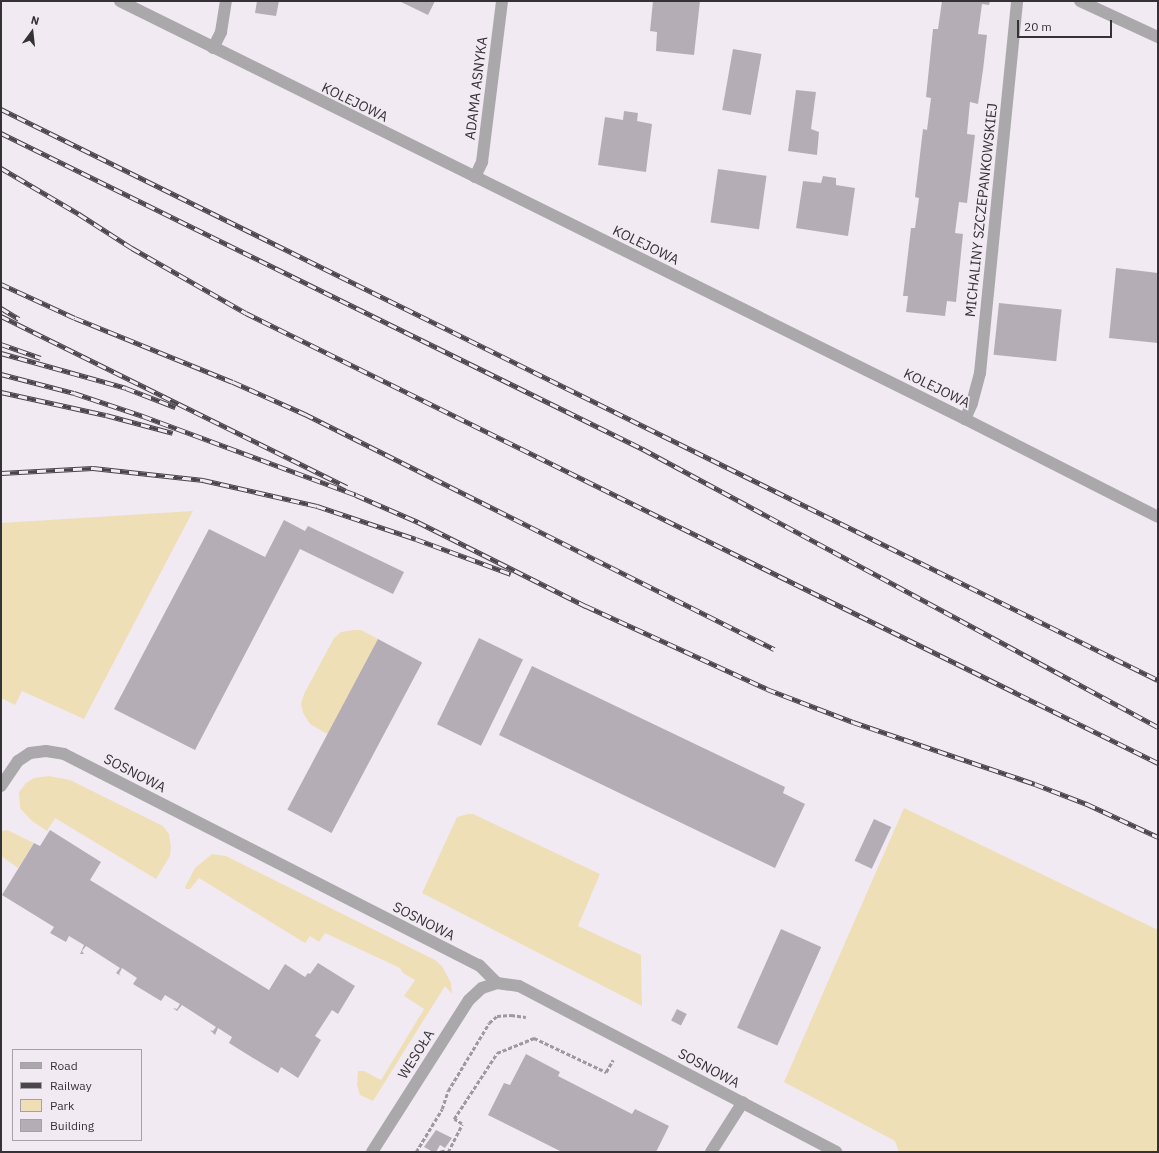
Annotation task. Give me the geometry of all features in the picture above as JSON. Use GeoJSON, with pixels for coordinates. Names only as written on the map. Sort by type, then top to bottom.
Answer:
{"type":"FeatureCollection","features":[{"type":"Feature","properties":{"kind":"street","name":"KOLEJOWA"},"geometry":{"type":"LineString","coordinates":[[120,1],[475,178],[965,418],[1158,517]]}},
{"type":"Feature","properties":{"kind":"street"},"geometry":{"type":"LineString","coordinates":[[213,48],[221,32],[226,1]]}},
{"type":"Feature","properties":{"kind":"street","name":"ADAMA ASNYKA"},"geometry":{"type":"LineString","coordinates":[[475,178],[482,162],[502,1]]}},
{"type":"Feature","properties":{"kind":"street","name":"MICHALINY SZCZEPANKOWSKIEJ"},"geometry":{"type":"LineString","coordinates":[[965,418],[972,403],[980,373],[1017,1]]}},
{"type":"Feature","properties":{"kind":"street"},"geometry":{"type":"LineString","coordinates":[[1080,1],[1158,37]]}},
{"type":"Feature","properties":{"kind":"street","name":"SOSNOWA"},"geometry":{"type":"LineString","coordinates":[[1,786],[18,761],[30,753],[46,751],[64,754],[479,965],[497,983],[519,986],[836,1152]]}},
{"type":"Feature","properties":{"kind":"street","name":"WESOŁA"},"geometry":{"type":"LineString","coordinates":[[372,1152],[469,1000],[482,988],[497,983]]}},
{"type":"Feature","properties":{"kind":"street"},"geometry":{"type":"LineString","coordinates":[[711,1152],[743,1102]]}},
{"type":"Feature","properties":{"kind":"path"},"geometry":{"type":"LineString","coordinates":[[416,1152],[442,1109],[448,1091],[489,1024],[497,1016],[511,1015],[531,1018]]}},
{"type":"Feature","properties":{"kind":"path"},"geometry":{"type":"LineString","coordinates":[[448,1152],[462,1124],[454,1119],[497,1053],[534,1038],[606,1072],[613,1059]]}},
{"type":"Feature","properties":{"kind":"path"},"geometry":{"type":"LineString","coordinates":[[606,1056],[620,1063]]}},
{"type":"Feature","properties":{"kind":"path"},"geometry":{"type":"LineString","coordinates":[[441,1152],[442,1150],[445,1152]]}},
{"type":"Feature","properties":{"kind":"green space"},"geometry":{"type":"Polygon","coordinates":[[[193,511],[84,719],[22,691],[15,705],[1,698],[1,523],[193,511]]]}},
{"type":"Feature","properties":{"kind":"green space"},"geometry":{"type":"Polygon","coordinates":[[[361,630],[378,639],[329,735],[310,724],[303,713],[301,704],[304,694],[334,638],[341,632],[361,630]]]}},
{"type":"Feature","properties":{"kind":"green space"},"geometry":{"type":"Polygon","coordinates":[[[49,776],[70,780],[163,826],[169,834],[171,847],[170,856],[156,879],[55,818],[47,831],[32,821],[20,808],[19,792],[26,783],[34,778],[49,776]]]}},
{"type":"Feature","properties":{"kind":"green space"},"geometry":{"type":"Polygon","coordinates":[[[904,808],[1158,930],[1158,1152],[899,1152],[895,1141],[784,1082],[904,808]]]}},
{"type":"Feature","properties":{"kind":"green space"},"geometry":{"type":"Polygon","coordinates":[[[473,814],[600,874],[578,926],[641,955],[642,1006],[422,893],[457,817],[473,814]]]}},
{"type":"Feature","properties":{"kind":"green space"},"geometry":{"type":"Polygon","coordinates":[[[7,830],[34,843],[18,868],[1,856],[1,831],[7,830]]]}},
{"type":"Feature","properties":{"kind":"green space"},"geometry":{"type":"Polygon","coordinates":[[[212,854],[226,856],[435,960],[442,966],[451,983],[452,994],[445,986],[373,1101],[360,1095],[357,1085],[358,1071],[364,1071],[381,1080],[424,1009],[404,996],[415,980],[403,973],[400,968],[325,933],[319,942],[310,936],[305,943],[199,878],[190,889],[186,889],[185,887],[195,868],[212,854]]]}},
{"type":"Feature","properties":{"kind":"building"},"geometry":{"type":"Polygon","coordinates":[[[257,1],[279,1],[276,16],[255,13],[257,1]]]}},
{"type":"Feature","properties":{"kind":"building"},"geometry":{"type":"Polygon","coordinates":[[[399,1],[435,1],[428,15],[399,1]]]}},
{"type":"Feature","properties":{"kind":"building"},"geometry":{"type":"Polygon","coordinates":[[[653,1],[700,1],[694,55],[656,51],[657,32],[650,31],[653,1]]]}},
{"type":"Feature","properties":{"kind":"building"},"geometry":{"type":"Polygon","coordinates":[[[942,1],[990,1],[989,5],[982,4],[978,34],[987,35],[983,70],[978,104],[970,102],[967,134],[975,135],[967,203],[959,202],[955,233],[963,234],[956,302],[947,301],[945,316],[906,312],[908,296],[903,296],[911,228],[915,228],[919,198],[915,197],[923,129],[927,130],[931,98],[926,97],[933,29],[938,29],[942,1]]]}},
{"type":"Feature","properties":{"kind":"building"},"geometry":{"type":"Polygon","coordinates":[[[733,49],[762,54],[751,115],[722,110],[733,49]]]}},
{"type":"Feature","properties":{"kind":"building"},"geometry":{"type":"Polygon","coordinates":[[[796,90],[816,92],[811,129],[819,132],[817,155],[788,151],[796,90]]]}},
{"type":"Feature","properties":{"kind":"building"},"geometry":{"type":"Polygon","coordinates":[[[624,111],[638,113],[637,121],[652,124],[646,172],[598,165],[605,117],[623,120],[624,111]]]}},
{"type":"Feature","properties":{"kind":"building"},"geometry":{"type":"Polygon","coordinates":[[[718,169],[767,176],[759,229],[710,222],[718,169]]]}},
{"type":"Feature","properties":{"kind":"building"},"geometry":{"type":"Polygon","coordinates":[[[823,176],[836,178],[836,185],[855,188],[848,236],[796,228],[803,181],[821,183],[823,176]]]}},
{"type":"Feature","properties":{"kind":"building"},"geometry":{"type":"Polygon","coordinates":[[[1116,268],[1158,273],[1158,343],[1109,338],[1116,268]]]}},
{"type":"Feature","properties":{"kind":"building"},"geometry":{"type":"Polygon","coordinates":[[[999,303],[1062,310],[1056,361],[994,355],[999,303]]]}},
{"type":"Feature","properties":{"kind":"building"},"geometry":{"type":"Polygon","coordinates":[[[284,520],[305,531],[308,526],[404,572],[393,594],[300,549],[195,750],[114,709],[209,529],[265,557],[284,520]]]}},
{"type":"Feature","properties":{"kind":"building"},"geometry":{"type":"Polygon","coordinates":[[[479,638],[523,659],[481,746],[437,724],[479,638]]]}},
{"type":"Feature","properties":{"kind":"building"},"geometry":{"type":"Polygon","coordinates":[[[378,639],[422,662],[332,833],[287,809],[378,639]]]}},
{"type":"Feature","properties":{"kind":"building"},"geometry":{"type":"Polygon","coordinates":[[[532,666],[785,787],[783,793],[805,804],[775,868],[499,735],[532,666]]]}},
{"type":"Feature","properties":{"kind":"building"},"geometry":{"type":"Polygon","coordinates":[[[874,819],[891,827],[872,869],[855,861],[874,819]]]}},
{"type":"Feature","properties":{"kind":"building"},"geometry":{"type":"Polygon","coordinates":[[[50,830],[101,862],[90,880],[269,990],[285,964],[305,977],[308,973],[310,974],[318,963],[355,986],[338,1014],[332,1010],[315,1036],[321,1040],[298,1078],[281,1067],[278,1073],[229,1043],[232,1037],[218,1028],[215,1035],[210,1030],[213,1031],[216,1027],[182,1005],[177,1011],[173,1008],[177,1009],[180,1004],[165,995],[161,1001],[133,984],[137,978],[122,968],[119,974],[121,976],[116,973],[120,968],[86,946],[82,951],[84,954],[80,954],[84,945],[69,936],[66,942],[50,933],[54,927],[2,895],[34,843],[40,846],[50,830]]]}},
{"type":"Feature","properties":{"kind":"building"},"geometry":{"type":"Polygon","coordinates":[[[781,929],[821,947],[777,1046],[737,1028],[781,929]]]}},
{"type":"Feature","properties":{"kind":"building"},"geometry":{"type":"Polygon","coordinates":[[[677,1009],[687,1014],[681,1026],[671,1021],[677,1009]]]}},
{"type":"Feature","properties":{"kind":"building"},"geometry":{"type":"Polygon","coordinates":[[[526,1054],[560,1072],[558,1076],[632,1114],[635,1109],[669,1126],[656,1152],[562,1152],[488,1115],[504,1083],[510,1085],[526,1054]]]}},
{"type":"Feature","properties":{"kind":"building"},"geometry":{"type":"Polygon","coordinates":[[[436,1130],[452,1138],[445,1148],[440,1145],[436,1152],[433,1152],[424,1147],[436,1130]]]}},
{"type":"Feature","properties":{"kind":"railway"},"geometry":{"type":"LineString","coordinates":[[1,109],[1158,680]]}},
{"type":"Feature","properties":{"kind":"railway"},"geometry":{"type":"LineString","coordinates":[[1,133],[643,449],[1158,727]]}},
{"type":"Feature","properties":{"kind":"railway"},"geometry":{"type":"LineString","coordinates":[[1,168],[79,214],[132,248],[246,313],[1158,763]]}},
{"type":"Feature","properties":{"kind":"railway"},"geometry":{"type":"LineString","coordinates":[[1,284],[75,318],[233,382],[305,414],[774,649]]}},
{"type":"Feature","properties":{"kind":"railway"},"geometry":{"type":"LineString","coordinates":[[1,308],[19,319]]}},
{"type":"Feature","properties":{"kind":"railway"},"geometry":{"type":"LineString","coordinates":[[1,316],[347,487]]}},
{"type":"Feature","properties":{"kind":"railway"},"geometry":{"type":"LineString","coordinates":[[1,344],[41,358]]}},
{"type":"Feature","properties":{"kind":"railway"},"geometry":{"type":"LineString","coordinates":[[1,353],[126,388],[175,407]]}},
{"type":"Feature","properties":{"kind":"railway"},"geometry":{"type":"LineString","coordinates":[[1,374],[74,393],[143,416],[356,495],[418,522],[586,606],[767,689],[853,722],[1035,784],[1087,804],[1158,837]]}},
{"type":"Feature","properties":{"kind":"railway"},"geometry":{"type":"LineString","coordinates":[[1,392],[106,415],[173,433]]}},
{"type":"Feature","properties":{"kind":"railway"},"geometry":{"type":"LineString","coordinates":[[1,473],[93,468],[203,480],[317,506],[416,539],[511,574]]}}]}
